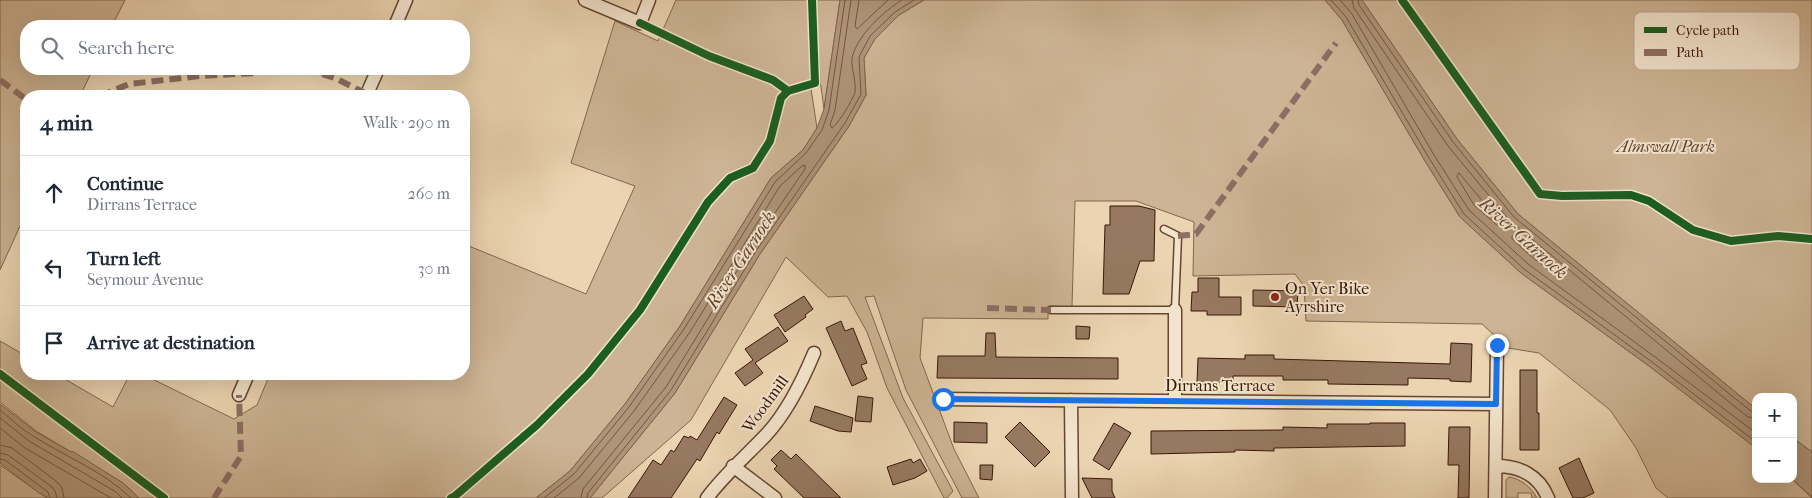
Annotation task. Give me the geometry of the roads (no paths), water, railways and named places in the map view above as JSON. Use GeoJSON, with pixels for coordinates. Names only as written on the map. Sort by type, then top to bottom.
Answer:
{"type":"FeatureCollection","features":[{"type":"Feature","properties":{"kind":"street"},"geometry":{"type":"LineString","coordinates":[[398,20],[406,0]]}},
{"type":"Feature","properties":{"kind":"street"},"geometry":{"type":"LineString","coordinates":[[585,0],[640,23],[650,0]]}},
{"type":"Feature","properties":{"kind":"street"},"geometry":{"type":"LineString","coordinates":[[369,90],[375,75]]}},
{"type":"Feature","properties":{"kind":"street"},"geometry":{"type":"LineString","coordinates":[[1175,310],[1175,401]]}},
{"type":"Feature","properties":{"kind":"street"},"geometry":{"type":"LineString","coordinates":[[1495,498],[1497,345]]}},
{"type":"Feature","properties":{"kind":"street","name":"Woodmill"},"geometry":{"type":"LineString","coordinates":[[707,498],[733,466],[766,435],[803,380],[814,354]]}},
{"type":"Feature","properties":{"kind":"street"},"geometry":{"type":"LineString","coordinates":[[239,395],[245,380]]}},
{"type":"Feature","properties":{"kind":"street","name":"Dirrans Terrace"},"geometry":{"type":"LineString","coordinates":[[943,399],[1496,404]]}},
{"type":"Feature","properties":{"kind":"street"},"geometry":{"type":"LineString","coordinates":[[1071,400],[1072,498]]}},
{"type":"Feature","properties":{"kind":"street"},"geometry":{"type":"LineString","coordinates":[[733,466],[775,498]]}},
{"type":"Feature","properties":{"kind":"street"},"geometry":{"type":"LineString","coordinates":[[1496,466],[1510,467],[1529,474],[1544,488],[1548,498]]}},
{"type":"Feature","properties":{"kind":"lane"},"geometry":{"type":"LineString","coordinates":[[1051,310],[1175,310],[1178,236],[1164,229]]}},
{"type":"Feature","properties":{"kind":"water","name":"River Garnock"},"geometry":{"type":"Polygon","coordinates":[[[840,0],[924,0],[899,15],[875,39],[864,58],[866,95],[849,126],[760,254],[675,393],[590,498],[536,498],[570,471],[625,404],[680,326],[771,178],[803,150],[817,128],[824,109],[840,0]]]}},
{"type":"Feature","properties":{"kind":"water","name":"River Garnock"},"geometry":{"type":"Polygon","coordinates":[[[1325,0],[1362,0],[1457,139],[1518,214],[1752,406],[1752,445],[1649,366],[1521,273],[1460,217],[1342,20],[1325,0]]]}},
{"type":"Feature","properties":{"kind":"water"},"geometry":{"type":"Polygon","coordinates":[[[0,404],[36,432],[72,451],[123,483],[139,498],[49,498],[39,493],[0,463],[0,404]]]}},
{"type":"Feature","properties":{"kind":"water"},"geometry":{"type":"Polygon","coordinates":[[[1797,441],[1812,452],[1812,497],[1796,483],[1797,441]]]}},
{"type":"Feature","properties":{"kind":"place","name":"On Yer Bike Ayrshire"},"geometry":{"type":"Point","coordinates":[1275,297]}},
{"type":"Feature","properties":{"kind":"park label","name":"Almswall Park"},"geometry":{"type":"Point","coordinates":[1666,146]}}]}
